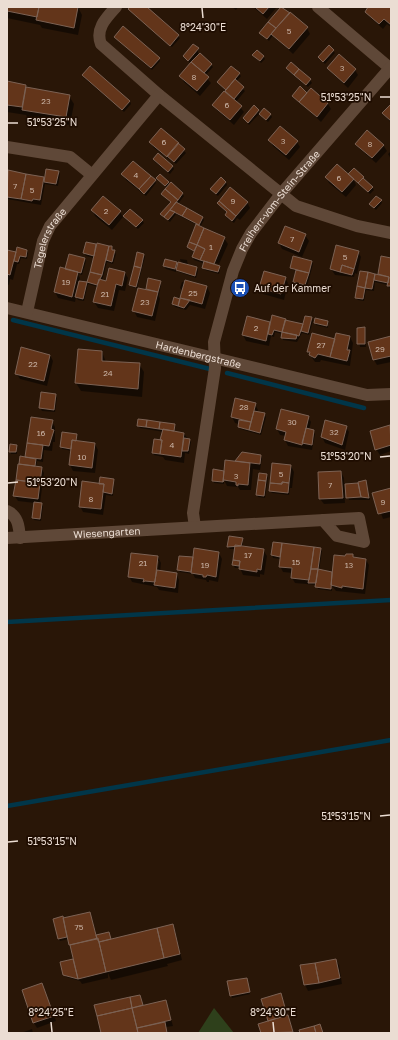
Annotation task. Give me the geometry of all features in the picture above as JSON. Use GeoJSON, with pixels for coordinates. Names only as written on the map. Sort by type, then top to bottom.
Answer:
{"type":"FeatureCollection","features":[{"type":"Feature","properties":{"kind":"street"},"geometry":{"type":"LineString","coordinates":[[116,7],[100,29],[99,37],[101,44],[159,95],[296,206],[357,226],[391,233]]}},
{"type":"Feature","properties":{"kind":"street"},"geometry":{"type":"LineString","coordinates":[[318,7],[391,68]]}},
{"type":"Feature","properties":{"kind":"street","name":"Freiherr-vom-Stein-Straße"},"geometry":{"type":"LineString","coordinates":[[216,357],[214,342],[233,271],[242,249],[251,233],[280,194],[391,68]]}},
{"type":"Feature","properties":{"kind":"street","name":"Tegelerstraße"},"geometry":{"type":"LineString","coordinates":[[27,312],[43,241],[50,226],[159,95]]}},
{"type":"Feature","properties":{"kind":"street"},"geometry":{"type":"LineString","coordinates":[[7,147],[70,156],[92,175]]}},
{"type":"Feature","properties":{"kind":"street","name":"Hardenbergstraße"},"geometry":{"type":"LineString","coordinates":[[7,308],[216,357],[367,396],[391,394]]}},
{"type":"Feature","properties":{"kind":"street"},"geometry":{"type":"LineString","coordinates":[[195,527],[194,513],[216,357]]}},
{"type":"Feature","properties":{"kind":"street"},"geometry":{"type":"LineString","coordinates":[[7,511],[16,519],[20,538]]}},
{"type":"Feature","properties":{"kind":"street","name":"Wiesengarten"},"geometry":{"type":"LineString","coordinates":[[7,538],[324,520]]}},
{"type":"Feature","properties":{"kind":"green space"},"geometry":{"type":"Polygon","coordinates":[[[214,1008],[234,1033],[198,1033],[214,1008]]]}},
{"type":"Feature","properties":{"kind":"building"},"geometry":{"type":"Polygon","coordinates":[[[7,7],[39,7],[37,17],[7,11],[7,7]]]}},
{"type":"Feature","properties":{"kind":"building"},"geometry":{"type":"Polygon","coordinates":[[[39,7],[78,7],[74,28],[36,20],[39,7]]]}},
{"type":"Feature","properties":{"kind":"building"},"geometry":{"type":"Polygon","coordinates":[[[130,7],[147,7],[179,35],[170,46],[128,9],[130,7]]]}},
{"type":"Feature","properties":{"kind":"building"},"geometry":{"type":"Polygon","coordinates":[[[255,7],[269,7],[263,14],[255,7]]]}},
{"type":"Feature","properties":{"kind":"building"},"geometry":{"type":"Polygon","coordinates":[[[281,7],[290,13],[276,28],[268,22],[281,7]]]}},
{"type":"Feature","properties":{"kind":"building"},"geometry":{"type":"Polygon","coordinates":[[[368,7],[391,7],[391,25],[384,19],[379,24],[365,12],[368,7]]]}},
{"type":"Feature","properties":{"kind":"building"},"geometry":{"type":"Polygon","coordinates":[[[290,12],[308,27],[289,49],[271,34],[290,12]]]}},
{"type":"Feature","properties":{"kind":"building"},"geometry":{"type":"Polygon","coordinates":[[[268,22],[276,28],[267,39],[259,33],[268,22]]]}},
{"type":"Feature","properties":{"kind":"building"},"geometry":{"type":"Polygon","coordinates":[[[123,26],[160,58],[151,68],[114,37],[123,26]]]}},
{"type":"Feature","properties":{"kind":"building"},"geometry":{"type":"Polygon","coordinates":[[[193,44],[199,48],[188,61],[183,56],[193,44]]]}},
{"type":"Feature","properties":{"kind":"building"},"geometry":{"type":"Polygon","coordinates":[[[329,45],[334,50],[323,62],[318,57],[329,45]]]}},
{"type":"Feature","properties":{"kind":"building"},"geometry":{"type":"Polygon","coordinates":[[[257,50],[264,56],[260,61],[252,55],[257,50]]]}},
{"type":"Feature","properties":{"kind":"building"},"geometry":{"type":"Polygon","coordinates":[[[200,53],[212,64],[204,73],[191,62],[200,53]]]}},
{"type":"Feature","properties":{"kind":"building"},"geometry":{"type":"Polygon","coordinates":[[[339,54],[356,69],[344,83],[327,68],[339,54]]]}},
{"type":"Feature","properties":{"kind":"building"},"geometry":{"type":"Polygon","coordinates":[[[191,62],[209,77],[197,91],[179,76],[191,62]]]}},
{"type":"Feature","properties":{"kind":"building"},"geometry":{"type":"Polygon","coordinates":[[[291,62],[299,69],[294,75],[286,68],[291,62]]]}},
{"type":"Feature","properties":{"kind":"building"},"geometry":{"type":"Polygon","coordinates":[[[90,66],[130,101],[122,110],[82,75],[90,66]]]}},
{"type":"Feature","properties":{"kind":"building"},"geometry":{"type":"Polygon","coordinates":[[[231,66],[240,73],[226,90],[217,82],[231,66]]]}},
{"type":"Feature","properties":{"kind":"building"},"geometry":{"type":"Polygon","coordinates":[[[299,69],[311,79],[306,85],[294,75],[299,69]]]}},
{"type":"Feature","properties":{"kind":"building"},"geometry":{"type":"Polygon","coordinates":[[[235,79],[244,87],[234,99],[225,91],[235,79]]]}},
{"type":"Feature","properties":{"kind":"building"},"geometry":{"type":"Polygon","coordinates":[[[7,81],[26,85],[22,107],[7,105],[7,81]]]}},
{"type":"Feature","properties":{"kind":"building"},"geometry":{"type":"Polygon","coordinates":[[[300,86],[307,93],[299,102],[292,96],[300,86]]]}},
{"type":"Feature","properties":{"kind":"building"},"geometry":{"type":"Polygon","coordinates":[[[26,87],[70,95],[66,117],[22,110],[26,87]]]}},
{"type":"Feature","properties":{"kind":"building"},"geometry":{"type":"Polygon","coordinates":[[[311,88],[328,103],[317,117],[299,102],[311,88]]]}},
{"type":"Feature","properties":{"kind":"building"},"geometry":{"type":"Polygon","coordinates":[[[224,91],[242,106],[230,120],[212,105],[224,91]]]}},
{"type":"Feature","properties":{"kind":"building"},"geometry":{"type":"Polygon","coordinates":[[[391,104],[391,121],[382,113],[391,104]]]}},
{"type":"Feature","properties":{"kind":"building"},"geometry":{"type":"Polygon","coordinates":[[[254,105],[259,110],[248,123],[243,118],[254,105]]]}},
{"type":"Feature","properties":{"kind":"building"},"geometry":{"type":"Polygon","coordinates":[[[264,108],[271,114],[266,120],[259,114],[264,108]]]}},
{"type":"Feature","properties":{"kind":"building"},"geometry":{"type":"Polygon","coordinates":[[[280,126],[298,141],[286,155],[268,140],[280,126]]]}},
{"type":"Feature","properties":{"kind":"building"},"geometry":{"type":"Polygon","coordinates":[[[161,128],[179,143],[167,157],[149,142],[161,128]]]}},
{"type":"Feature","properties":{"kind":"building"},"geometry":{"type":"Polygon","coordinates":[[[367,130],[384,145],[372,158],[355,144],[367,130]]]}},
{"type":"Feature","properties":{"kind":"building"},"geometry":{"type":"Polygon","coordinates":[[[178,143],[185,149],[174,162],[167,156],[178,143]]]}},
{"type":"Feature","properties":{"kind":"building"},"geometry":{"type":"Polygon","coordinates":[[[158,153],[173,166],[168,172],[153,159],[158,153]]]}},
{"type":"Feature","properties":{"kind":"building"},"geometry":{"type":"Polygon","coordinates":[[[133,161],[151,176],[139,189],[121,174],[133,161]]]}},
{"type":"Feature","properties":{"kind":"building"},"geometry":{"type":"Polygon","coordinates":[[[337,164],[354,179],[342,192],[325,177],[337,164]]]}},
{"type":"Feature","properties":{"kind":"building"},"geometry":{"type":"Polygon","coordinates":[[[354,168],[364,177],[358,183],[348,174],[354,168]]]}},
{"type":"Feature","properties":{"kind":"building"},"geometry":{"type":"Polygon","coordinates":[[[46,169],[59,171],[56,184],[44,182],[46,169]]]}},
{"type":"Feature","properties":{"kind":"building"},"geometry":{"type":"Polygon","coordinates":[[[8,170],[26,174],[21,199],[7,197],[8,170]]]}},
{"type":"Feature","properties":{"kind":"building"},"geometry":{"type":"Polygon","coordinates":[[[26,174],[44,177],[40,200],[33,199],[32,201],[21,199],[26,174]]]}},
{"type":"Feature","properties":{"kind":"building"},"geometry":{"type":"Polygon","coordinates":[[[160,174],[169,182],[165,186],[156,178],[160,174]]]}},
{"type":"Feature","properties":{"kind":"building"},"geometry":{"type":"Polygon","coordinates":[[[151,176],[156,180],[144,194],[139,189],[151,176]]]}},
{"type":"Feature","properties":{"kind":"building"},"geometry":{"type":"Polygon","coordinates":[[[221,177],[226,182],[216,194],[210,189],[221,177]]]}},
{"type":"Feature","properties":{"kind":"building"},"geometry":{"type":"Polygon","coordinates":[[[363,178],[373,187],[368,192],[358,183],[363,178]]]}},
{"type":"Feature","properties":{"kind":"building"},"geometry":{"type":"Polygon","coordinates":[[[171,182],[183,193],[178,200],[165,189],[171,182]]]}},
{"type":"Feature","properties":{"kind":"building"},"geometry":{"type":"Polygon","coordinates":[[[230,187],[248,202],[236,216],[219,201],[230,187]]]}},
{"type":"Feature","properties":{"kind":"building"},"geometry":{"type":"Polygon","coordinates":[[[165,189],[178,200],[164,217],[160,214],[171,202],[161,194],[165,189]]]}},
{"type":"Feature","properties":{"kind":"building"},"geometry":{"type":"Polygon","coordinates":[[[103,196],[121,211],[109,225],[91,210],[103,196]]]}},
{"type":"Feature","properties":{"kind":"building"},"geometry":{"type":"Polygon","coordinates":[[[376,196],[382,200],[374,208],[369,204],[376,196]]]}},
{"type":"Feature","properties":{"kind":"building"},"geometry":{"type":"Polygon","coordinates":[[[219,201],[236,216],[232,221],[225,215],[227,212],[217,203],[219,201]]]}},
{"type":"Feature","properties":{"kind":"building"},"geometry":{"type":"Polygon","coordinates":[[[176,202],[187,208],[182,216],[170,210],[176,202]]]}},
{"type":"Feature","properties":{"kind":"building"},"geometry":{"type":"Polygon","coordinates":[[[187,208],[203,217],[199,225],[182,216],[187,208]]]}},
{"type":"Feature","properties":{"kind":"building"},"geometry":{"type":"Polygon","coordinates":[[[130,209],[143,220],[136,227],[123,216],[130,209]]]}},
{"type":"Feature","properties":{"kind":"building"},"geometry":{"type":"Polygon","coordinates":[[[170,210],[175,212],[168,220],[164,217],[170,210]]]}},
{"type":"Feature","properties":{"kind":"building"},"geometry":{"type":"Polygon","coordinates":[[[196,224],[204,228],[197,245],[189,242],[196,224]]]}},
{"type":"Feature","properties":{"kind":"building"},"geometry":{"type":"Polygon","coordinates":[[[285,226],[306,234],[299,252],[278,243],[285,226]]]}},
{"type":"Feature","properties":{"kind":"building"},"geometry":{"type":"Polygon","coordinates":[[[204,228],[225,237],[214,264],[200,260],[205,249],[197,245],[204,228]]]}},
{"type":"Feature","properties":{"kind":"building"},"geometry":{"type":"Polygon","coordinates":[[[86,242],[96,244],[94,256],[83,253],[86,242]]]}},
{"type":"Feature","properties":{"kind":"building"},"geometry":{"type":"Polygon","coordinates":[[[189,242],[197,245],[194,251],[187,247],[189,242]]]}},
{"type":"Feature","properties":{"kind":"building"},"geometry":{"type":"Polygon","coordinates":[[[97,243],[109,246],[102,275],[90,272],[97,243]]]}},
{"type":"Feature","properties":{"kind":"building"},"geometry":{"type":"Polygon","coordinates":[[[197,245],[205,249],[200,260],[192,257],[197,245]]]}},
{"type":"Feature","properties":{"kind":"building"},"geometry":{"type":"Polygon","coordinates":[[[336,245],[359,251],[354,269],[342,265],[340,272],[330,269],[336,245]]]}},
{"type":"Feature","properties":{"kind":"building"},"geometry":{"type":"Polygon","coordinates":[[[109,246],[112,246],[112,250],[115,250],[112,262],[106,260],[109,246]]]}},
{"type":"Feature","properties":{"kind":"building"},"geometry":{"type":"Polygon","coordinates":[[[17,247],[27,250],[26,257],[20,256],[18,262],[14,261],[17,247]]]}},
{"type":"Feature","properties":{"kind":"building"},"geometry":{"type":"Polygon","coordinates":[[[7,250],[16,252],[10,275],[7,274],[7,250]]]}},
{"type":"Feature","properties":{"kind":"building"},"geometry":{"type":"Polygon","coordinates":[[[137,252],[144,254],[141,268],[134,266],[137,252]]]}},
{"type":"Feature","properties":{"kind":"building"},"geometry":{"type":"Polygon","coordinates":[[[69,254],[85,258],[81,273],[65,269],[69,254]]]}},
{"type":"Feature","properties":{"kind":"building"},"geometry":{"type":"Polygon","coordinates":[[[293,256],[312,261],[309,273],[290,268],[293,256]]]}},
{"type":"Feature","properties":{"kind":"building"},"geometry":{"type":"Polygon","coordinates":[[[381,256],[391,258],[391,286],[387,286],[389,277],[378,274],[381,256]]]}},
{"type":"Feature","properties":{"kind":"building"},"geometry":{"type":"Polygon","coordinates":[[[165,259],[177,262],[175,269],[163,266],[165,259]]]}},
{"type":"Feature","properties":{"kind":"building"},"geometry":{"type":"Polygon","coordinates":[[[204,261],[220,266],[218,272],[202,268],[204,261]]]}},
{"type":"Feature","properties":{"kind":"building"},"geometry":{"type":"Polygon","coordinates":[[[178,262],[197,267],[195,276],[176,270],[178,262]]]}},
{"type":"Feature","properties":{"kind":"building"},"geometry":{"type":"Polygon","coordinates":[[[342,265],[354,269],[352,275],[340,272],[342,265]]]}},
{"type":"Feature","properties":{"kind":"building"},"geometry":{"type":"Polygon","coordinates":[[[134,266],[141,268],[136,287],[129,285],[134,266]]]}},
{"type":"Feature","properties":{"kind":"building"},"geometry":{"type":"Polygon","coordinates":[[[60,267],[78,272],[72,297],[54,292],[60,267]]]}},
{"type":"Feature","properties":{"kind":"building"},"geometry":{"type":"Polygon","coordinates":[[[109,268],[125,272],[122,286],[116,284],[111,306],[93,302],[99,279],[106,281],[109,268]]]}},
{"type":"Feature","properties":{"kind":"building"},"geometry":{"type":"Polygon","coordinates":[[[296,270],[309,273],[305,285],[293,282],[296,270]]]}},
{"type":"Feature","properties":{"kind":"building"},"geometry":{"type":"Polygon","coordinates":[[[264,271],[286,277],[281,294],[259,288],[264,271]]]}},
{"type":"Feature","properties":{"kind":"building"},"geometry":{"type":"Polygon","coordinates":[[[360,271],[368,272],[365,288],[357,286],[360,271]]]}},
{"type":"Feature","properties":{"kind":"building"},"geometry":{"type":"Polygon","coordinates":[[[90,272],[102,275],[97,285],[87,282],[90,272]]]}},
{"type":"Feature","properties":{"kind":"building"},"geometry":{"type":"Polygon","coordinates":[[[368,272],[375,274],[372,289],[365,288],[368,272]]]}},
{"type":"Feature","properties":{"kind":"building"},"geometry":{"type":"Polygon","coordinates":[[[375,274],[389,277],[388,283],[374,280],[375,274]]]}},
{"type":"Feature","properties":{"kind":"building"},"geometry":{"type":"Polygon","coordinates":[[[148,278],[161,281],[158,292],[146,289],[148,278]]]}},
{"type":"Feature","properties":{"kind":"building"},"geometry":{"type":"Polygon","coordinates":[[[185,280],[207,286],[202,304],[180,298],[185,280]]]}},
{"type":"Feature","properties":{"kind":"building"},"geometry":{"type":"Polygon","coordinates":[[[79,281],[87,282],[83,299],[75,297],[79,281]]]}},
{"type":"Feature","properties":{"kind":"building"},"geometry":{"type":"Polygon","coordinates":[[[357,286],[365,288],[363,299],[355,298],[357,286]]]}},
{"type":"Feature","properties":{"kind":"building"},"geometry":{"type":"Polygon","coordinates":[[[138,288],[158,292],[152,316],[132,311],[138,288]]]}},
{"type":"Feature","properties":{"kind":"building"},"geometry":{"type":"Polygon","coordinates":[[[174,297],[180,299],[178,306],[172,304],[174,297]]]}},
{"type":"Feature","properties":{"kind":"building"},"geometry":{"type":"Polygon","coordinates":[[[180,298],[190,300],[184,308],[178,306],[180,298]]]}},
{"type":"Feature","properties":{"kind":"building"},"geometry":{"type":"Polygon","coordinates":[[[272,315],[286,319],[282,332],[274,330],[272,335],[268,334],[272,315]]]}},
{"type":"Feature","properties":{"kind":"building"},"geometry":{"type":"Polygon","coordinates":[[[247,316],[270,322],[266,341],[242,335],[247,316]]]}},
{"type":"Feature","properties":{"kind":"building"},"geometry":{"type":"Polygon","coordinates":[[[305,316],[312,317],[308,333],[301,331],[305,316]]]}},
{"type":"Feature","properties":{"kind":"building"},"geometry":{"type":"Polygon","coordinates":[[[315,318],[328,321],[327,326],[314,323],[315,318]]]}},
{"type":"Feature","properties":{"kind":"building"},"geometry":{"type":"Polygon","coordinates":[[[285,320],[303,324],[299,336],[282,332],[285,320]]]}},
{"type":"Feature","properties":{"kind":"building"},"geometry":{"type":"Polygon","coordinates":[[[365,327],[365,344],[357,344],[357,328],[365,327]]]}},
{"type":"Feature","properties":{"kind":"building"},"geometry":{"type":"Polygon","coordinates":[[[282,332],[297,335],[296,339],[281,338],[282,332]]]}},
{"type":"Feature","properties":{"kind":"building"},"geometry":{"type":"Polygon","coordinates":[[[312,333],[335,339],[330,357],[318,354],[315,358],[309,355],[310,352],[307,352],[312,333]]]}},
{"type":"Feature","properties":{"kind":"building"},"geometry":{"type":"Polygon","coordinates":[[[336,333],[350,336],[347,350],[350,350],[347,361],[330,357],[336,333]]]}},
{"type":"Feature","properties":{"kind":"building"},"geometry":{"type":"Polygon","coordinates":[[[391,336],[391,356],[373,360],[368,342],[391,336]]]}},
{"type":"Feature","properties":{"kind":"building"},"geometry":{"type":"Polygon","coordinates":[[[21,347],[50,355],[44,381],[15,374],[21,347]]]}},
{"type":"Feature","properties":{"kind":"building"},"geometry":{"type":"Polygon","coordinates":[[[78,349],[102,351],[102,361],[140,363],[138,389],[75,383],[78,349]]]}},
{"type":"Feature","properties":{"kind":"building"},"geometry":{"type":"Polygon","coordinates":[[[41,392],[56,394],[54,410],[39,408],[41,392]]]}},
{"type":"Feature","properties":{"kind":"building"},"geometry":{"type":"Polygon","coordinates":[[[235,398],[256,403],[251,422],[231,417],[235,398]]]}},
{"type":"Feature","properties":{"kind":"building"},"geometry":{"type":"Polygon","coordinates":[[[281,409],[309,416],[302,445],[284,440],[286,432],[276,429],[281,409]]]}},
{"type":"Feature","properties":{"kind":"building"},"geometry":{"type":"Polygon","coordinates":[[[254,411],[265,413],[260,433],[249,430],[254,411]]]}},
{"type":"Feature","properties":{"kind":"building"},"geometry":{"type":"Polygon","coordinates":[[[31,417],[53,420],[51,429],[54,430],[49,446],[27,443],[31,417]]]}},
{"type":"Feature","properties":{"kind":"building"},"geometry":{"type":"Polygon","coordinates":[[[138,419],[147,420],[146,427],[137,426],[138,419]]]}},
{"type":"Feature","properties":{"kind":"building"},"geometry":{"type":"Polygon","coordinates":[[[147,420],[160,422],[159,429],[146,427],[147,420]]]}},
{"type":"Feature","properties":{"kind":"building"},"geometry":{"type":"Polygon","coordinates":[[[239,420],[251,422],[249,430],[238,427],[239,420]]]}},
{"type":"Feature","properties":{"kind":"building"},"geometry":{"type":"Polygon","coordinates":[[[325,420],[347,426],[342,445],[321,437],[325,420]]]}},
{"type":"Feature","properties":{"kind":"building"},"geometry":{"type":"Polygon","coordinates":[[[160,422],[175,424],[174,431],[159,429],[160,422]]]}},
{"type":"Feature","properties":{"kind":"building"},"geometry":{"type":"Polygon","coordinates":[[[390,425],[391,445],[375,450],[370,431],[390,425]]]}},
{"type":"Feature","properties":{"kind":"building"},"geometry":{"type":"Polygon","coordinates":[[[306,428],[314,430],[312,445],[302,443],[306,428]]]}},
{"type":"Feature","properties":{"kind":"building"},"geometry":{"type":"Polygon","coordinates":[[[163,429],[184,433],[181,457],[160,454],[162,440],[160,440],[163,429]]]}},
{"type":"Feature","properties":{"kind":"building"},"geometry":{"type":"Polygon","coordinates":[[[62,432],[77,434],[76,441],[72,440],[71,449],[60,447],[62,432]]]}},
{"type":"Feature","properties":{"kind":"building"},"geometry":{"type":"Polygon","coordinates":[[[184,438],[190,439],[188,451],[182,451],[184,438]]]}},
{"type":"Feature","properties":{"kind":"building"},"geometry":{"type":"Polygon","coordinates":[[[154,439],[162,440],[160,454],[152,453],[154,439]]]}},
{"type":"Feature","properties":{"kind":"building"},"geometry":{"type":"Polygon","coordinates":[[[72,440],[95,443],[92,468],[69,465],[72,440]]]}},
{"type":"Feature","properties":{"kind":"building"},"geometry":{"type":"Polygon","coordinates":[[[27,443],[43,445],[41,459],[25,457],[27,443]]]}},
{"type":"Feature","properties":{"kind":"building"},"geometry":{"type":"Polygon","coordinates":[[[10,444],[17,445],[16,452],[9,452],[10,444]]]}},
{"type":"Feature","properties":{"kind":"building"},"geometry":{"type":"Polygon","coordinates":[[[242,452],[261,455],[260,464],[235,461],[242,452]]]}},
{"type":"Feature","properties":{"kind":"building"},"geometry":{"type":"Polygon","coordinates":[[[20,456],[36,459],[35,466],[19,464],[20,456]]]}},
{"type":"Feature","properties":{"kind":"building"},"geometry":{"type":"Polygon","coordinates":[[[225,460],[250,463],[248,485],[238,484],[238,486],[236,485],[236,482],[224,480],[223,482],[225,460]]]}},
{"type":"Feature","properties":{"kind":"building"},"geometry":{"type":"Polygon","coordinates":[[[272,463],[291,465],[289,483],[270,483],[272,463]]]}},
{"type":"Feature","properties":{"kind":"building"},"geometry":{"type":"Polygon","coordinates":[[[18,464],[42,467],[40,483],[16,480],[18,464]]]}},
{"type":"Feature","properties":{"kind":"building"},"geometry":{"type":"Polygon","coordinates":[[[213,469],[224,471],[223,482],[212,481],[213,469]]]}},
{"type":"Feature","properties":{"kind":"building"},"geometry":{"type":"Polygon","coordinates":[[[341,471],[343,498],[319,499],[318,472],[341,471]]]}},
{"type":"Feature","properties":{"kind":"building"},"geometry":{"type":"Polygon","coordinates":[[[259,473],[267,474],[266,481],[258,480],[259,473]]]}},
{"type":"Feature","properties":{"kind":"building"},"geometry":{"type":"Polygon","coordinates":[[[100,477],[114,479],[112,494],[103,492],[104,484],[99,484],[100,477]]]}},
{"type":"Feature","properties":{"kind":"building"},"geometry":{"type":"Polygon","coordinates":[[[16,480],[40,483],[38,499],[13,496],[16,480]]]}},
{"type":"Feature","properties":{"kind":"building"},"geometry":{"type":"Polygon","coordinates":[[[258,480],[266,481],[264,496],[256,495],[258,480]]]}},
{"type":"Feature","properties":{"kind":"building"},"geometry":{"type":"Polygon","coordinates":[[[366,480],[369,498],[361,497],[358,482],[366,480]]]}},
{"type":"Feature","properties":{"kind":"building"},"geometry":{"type":"Polygon","coordinates":[[[82,481],[104,484],[101,509],[79,507],[82,481]]]}},
{"type":"Feature","properties":{"kind":"building"},"geometry":{"type":"Polygon","coordinates":[[[282,482],[289,483],[288,493],[269,491],[270,483],[282,484],[282,482]]]}},
{"type":"Feature","properties":{"kind":"building"},"geometry":{"type":"Polygon","coordinates":[[[358,483],[361,497],[346,498],[345,484],[358,483]]]}},
{"type":"Feature","properties":{"kind":"building"},"geometry":{"type":"Polygon","coordinates":[[[391,488],[391,511],[378,514],[372,493],[391,488]]]}},
{"type":"Feature","properties":{"kind":"building"},"geometry":{"type":"Polygon","coordinates":[[[34,502],[42,503],[40,519],[32,518],[34,502]]]}},
{"type":"Feature","properties":{"kind":"building"},"geometry":{"type":"Polygon","coordinates":[[[229,536],[243,538],[241,546],[227,547],[229,536]]]}},
{"type":"Feature","properties":{"kind":"building"},"geometry":{"type":"Polygon","coordinates":[[[273,542],[282,543],[280,557],[271,555],[273,542]]]}},
{"type":"Feature","properties":{"kind":"building"},"geometry":{"type":"Polygon","coordinates":[[[282,543],[314,547],[309,580],[291,578],[292,568],[279,567],[282,543]]]}},
{"type":"Feature","properties":{"kind":"building"},"geometry":{"type":"Polygon","coordinates":[[[235,545],[264,549],[261,570],[257,569],[257,572],[239,569],[240,561],[233,560],[235,545]]]}},
{"type":"Feature","properties":{"kind":"building"},"geometry":{"type":"Polygon","coordinates":[[[314,547],[321,548],[318,569],[311,569],[314,547]]]}},
{"type":"Feature","properties":{"kind":"building"},"geometry":{"type":"Polygon","coordinates":[[[194,548],[219,552],[216,577],[207,575],[206,577],[203,577],[203,575],[191,573],[194,548]]]}},
{"type":"Feature","properties":{"kind":"building"},"geometry":{"type":"Polygon","coordinates":[[[131,553],[158,556],[155,582],[143,582],[144,579],[128,577],[131,553]]]}},
{"type":"Feature","properties":{"kind":"building"},"geometry":{"type":"Polygon","coordinates":[[[346,554],[353,554],[353,557],[366,559],[363,589],[342,586],[342,588],[331,585],[334,555],[345,556],[346,554]]]}},
{"type":"Feature","properties":{"kind":"building"},"geometry":{"type":"Polygon","coordinates":[[[179,556],[193,557],[191,572],[177,570],[179,556]]]}},
{"type":"Feature","properties":{"kind":"building"},"geometry":{"type":"Polygon","coordinates":[[[233,560],[240,561],[239,566],[232,565],[233,560]]]}},
{"type":"Feature","properties":{"kind":"building"},"geometry":{"type":"Polygon","coordinates":[[[311,569],[318,569],[316,583],[308,583],[311,569]]]}},
{"type":"Feature","properties":{"kind":"building"},"geometry":{"type":"Polygon","coordinates":[[[318,569],[332,572],[331,589],[315,587],[318,569]]]}},
{"type":"Feature","properties":{"kind":"building"},"geometry":{"type":"Polygon","coordinates":[[[157,570],[177,573],[175,588],[154,585],[157,570]]]}},
{"type":"Feature","properties":{"kind":"building"},"geometry":{"type":"Polygon","coordinates":[[[90,912],[97,939],[69,945],[63,918],[90,912]]]}},
{"type":"Feature","properties":{"kind":"building"},"geometry":{"type":"Polygon","coordinates":[[[63,916],[67,937],[58,939],[53,919],[63,916]]]}},
{"type":"Feature","properties":{"kind":"building"},"geometry":{"type":"Polygon","coordinates":[[[173,924],[180,954],[164,958],[157,928],[173,924]]]}},
{"type":"Feature","properties":{"kind":"building"},"geometry":{"type":"Polygon","coordinates":[[[157,928],[164,958],[106,972],[99,942],[157,928]]]}},
{"type":"Feature","properties":{"kind":"building"},"geometry":{"type":"Polygon","coordinates":[[[109,932],[111,939],[99,942],[96,935],[109,932]]]}},
{"type":"Feature","properties":{"kind":"building"},"geometry":{"type":"Polygon","coordinates":[[[98,938],[106,972],[78,979],[70,945],[98,938]]]}},
{"type":"Feature","properties":{"kind":"building"},"geometry":{"type":"Polygon","coordinates":[[[73,959],[78,979],[63,975],[60,962],[73,959]]]}},
{"type":"Feature","properties":{"kind":"building"},"geometry":{"type":"Polygon","coordinates":[[[336,959],[340,978],[319,983],[315,963],[336,959]]]}},
{"type":"Feature","properties":{"kind":"building"},"geometry":{"type":"Polygon","coordinates":[[[315,963],[319,983],[304,985],[300,965],[315,963]]]}},
{"type":"Feature","properties":{"kind":"building"},"geometry":{"type":"Polygon","coordinates":[[[247,978],[250,992],[230,996],[227,981],[247,978]]]}},
{"type":"Feature","properties":{"kind":"building"},"geometry":{"type":"Polygon","coordinates":[[[42,983],[54,1016],[33,1023],[22,990],[42,983]]]}},
{"type":"Feature","properties":{"kind":"building"},"geometry":{"type":"Polygon","coordinates":[[[281,993],[287,1015],[268,1021],[261,999],[281,993]]]}},
{"type":"Feature","properties":{"kind":"building"},"geometry":{"type":"Polygon","coordinates":[[[140,995],[143,1005],[132,1008],[130,997],[140,995]]]}},
{"type":"Feature","properties":{"kind":"building"},"geometry":{"type":"Polygon","coordinates":[[[130,997],[132,1008],[97,1016],[94,1005],[130,997]]]}},
{"type":"Feature","properties":{"kind":"building"},"geometry":{"type":"Polygon","coordinates":[[[166,1000],[171,1020],[137,1028],[132,1008],[166,1000]]]}},
{"type":"Feature","properties":{"kind":"building"},"geometry":{"type":"Polygon","coordinates":[[[132,1008],[138,1033],[101,1033],[97,1016],[132,1008]]]}},
{"type":"Feature","properties":{"kind":"building"},"geometry":{"type":"Polygon","coordinates":[[[288,1015],[293,1032],[261,1033],[258,1024],[288,1015]]]}},
{"type":"Feature","properties":{"kind":"building"},"geometry":{"type":"Polygon","coordinates":[[[165,1022],[167,1033],[138,1033],[137,1028],[165,1022]]]}},
{"type":"Feature","properties":{"kind":"building"},"geometry":{"type":"Polygon","coordinates":[[[320,1024],[323,1033],[316,1033],[314,1026],[320,1024]]]}},
{"type":"Feature","properties":{"kind":"building"},"geometry":{"type":"Polygon","coordinates":[[[314,1026],[316,1033],[300,1033],[299,1030],[314,1026]]]}},
{"type":"Feature","properties":{"kind":"waterway"},"geometry":{"type":"LineString","coordinates":[[13,320],[210,369]]}},
{"type":"Feature","properties":{"kind":"waterway"},"geometry":{"type":"LineString","coordinates":[[227,373],[364,408]]}},
{"type":"Feature","properties":{"kind":"waterway"},"geometry":{"type":"LineString","coordinates":[[7,622],[391,600]]}},
{"type":"Feature","properties":{"kind":"waterway"},"geometry":{"type":"LineString","coordinates":[[7,806],[391,740]]}},
{"type":"Feature","properties":{"kind":"place","name":"Auf der Kammer"},"geometry":{"type":"Point","coordinates":[240,288]}}]}
